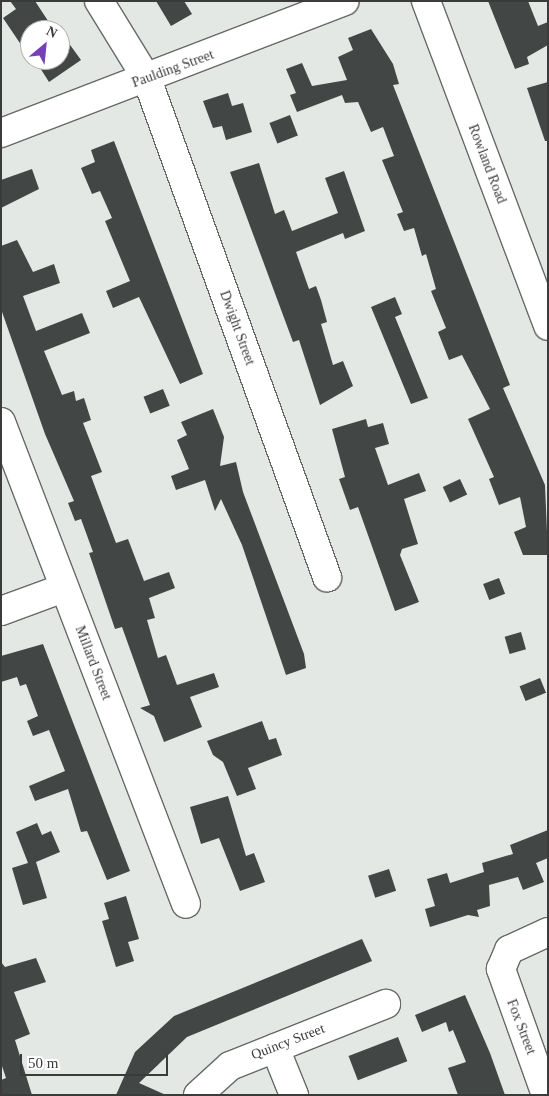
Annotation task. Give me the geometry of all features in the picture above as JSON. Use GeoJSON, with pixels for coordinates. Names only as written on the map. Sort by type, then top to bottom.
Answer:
{"type":"FeatureCollection","features":[{"type":"Feature","properties":{"kind":"street","name":"Dwight Street"},"geometry":{"type":"LineString","coordinates":[[99,1],[147,79],[327,577]]}},
{"type":"Feature","properties":{"kind":"street","name":"Paulding Street"},"geometry":{"type":"LineString","coordinates":[[1,133],[147,79],[344,1]]}},
{"type":"Feature","properties":{"kind":"street","name":"Rowland Road"},"geometry":{"type":"LineString","coordinates":[[426,1],[548,326]]}},
{"type":"Feature","properties":{"kind":"street","name":"Millard Street"},"geometry":{"type":"LineString","coordinates":[[1,422],[186,904]]}},
{"type":"Feature","properties":{"kind":"street"},"geometry":{"type":"LineString","coordinates":[[1,611],[64,588]]}},
{"type":"Feature","properties":{"kind":"street","name":"Fox Street"},"geometry":{"type":"LineString","coordinates":[[546,1095],[502,979],[502,959],[509,950],[548,932]]}},
{"type":"Feature","properties":{"kind":"street","name":"Quincy Street"},"geometry":{"type":"LineString","coordinates":[[198,1095],[217,1074],[275,1048],[386,1004]]}},
{"type":"Feature","properties":{"kind":"street"},"geometry":{"type":"LineString","coordinates":[[275,1048],[294,1095]]}},
{"type":"Feature","properties":{"kind":"building"},"geometry":{"type":"Polygon","coordinates":[[[10,1],[35,1],[47,20],[20,20],[20,43],[3,18],[16,9],[10,1]]]}},
{"type":"Feature","properties":{"kind":"building"},"geometry":{"type":"Polygon","coordinates":[[[156,1],[184,1],[192,14],[171,26],[156,1]]]}},
{"type":"Feature","properties":{"kind":"building"},"geometry":{"type":"Polygon","coordinates":[[[488,1],[528,1],[538,26],[548,22],[548,45],[527,57],[529,64],[515,69],[488,1]]]}},
{"type":"Feature","properties":{"kind":"building"},"geometry":{"type":"Polygon","coordinates":[[[371,29],[393,64],[399,84],[393,85],[510,385],[503,388],[545,485],[548,555],[523,555],[514,532],[526,527],[520,497],[499,505],[489,479],[494,477],[468,419],[490,409],[462,355],[449,360],[438,332],[446,328],[431,291],[436,289],[426,254],[422,256],[414,228],[404,231],[397,214],[403,212],[382,160],[394,156],[383,127],[371,132],[358,102],[345,103],[342,95],[297,112],[290,95],[296,93],[286,69],[302,63],[312,86],[347,80],[338,57],[353,50],[348,38],[371,29]]]}},
{"type":"Feature","properties":{"kind":"building"},"geometry":{"type":"Polygon","coordinates":[[[70,45],[81,60],[70,68],[70,45]]]}},
{"type":"Feature","properties":{"kind":"building"},"geometry":{"type":"Polygon","coordinates":[[[41,70],[66,70],[49,82],[41,70]]]}},
{"type":"Feature","properties":{"kind":"building"},"geometry":{"type":"Polygon","coordinates":[[[548,82],[548,141],[545,141],[527,88],[548,82]]]}},
{"type":"Feature","properties":{"kind":"building"},"geometry":{"type":"Polygon","coordinates":[[[228,93],[232,106],[243,103],[252,132],[226,140],[222,126],[213,128],[203,101],[228,93]]]}},
{"type":"Feature","properties":{"kind":"building"},"geometry":{"type":"Polygon","coordinates":[[[290,115],[298,136],[277,143],[269,123],[290,115]]]}},
{"type":"Feature","properties":{"kind":"building"},"geometry":{"type":"Polygon","coordinates":[[[114,141],[203,374],[180,384],[139,297],[113,308],[106,291],[130,281],[105,221],[112,218],[100,191],[92,194],[81,168],[95,162],[91,150],[114,141]]]}},
{"type":"Feature","properties":{"kind":"building"},"geometry":{"type":"Polygon","coordinates":[[[259,163],[275,214],[284,210],[292,231],[338,213],[325,178],[344,171],[365,231],[345,239],[343,233],[296,252],[309,289],[316,286],[321,300],[327,322],[321,324],[333,365],[343,361],[353,386],[320,405],[299,340],[293,342],[230,172],[259,163]]]}},
{"type":"Feature","properties":{"kind":"building"},"geometry":{"type":"Polygon","coordinates":[[[32,169],[39,189],[1,208],[1,180],[32,169]]]}},
{"type":"Feature","properties":{"kind":"building"},"geometry":{"type":"Polygon","coordinates":[[[17,240],[33,272],[54,264],[60,283],[23,296],[36,331],[82,313],[90,333],[44,351],[62,395],[74,391],[76,401],[84,398],[91,420],[83,423],[102,472],[91,476],[116,543],[128,539],[144,581],[169,572],[175,588],[149,598],[155,618],[147,620],[158,658],[166,655],[177,685],[214,673],[219,687],[190,697],[202,727],[164,742],[154,716],[140,708],[150,705],[122,627],[115,629],[89,553],[93,552],[81,519],[75,521],[68,503],[74,501],[45,434],[1,309],[1,246],[17,240]]]}},
{"type":"Feature","properties":{"kind":"building"},"geometry":{"type":"Polygon","coordinates":[[[395,297],[402,314],[395,317],[428,398],[411,404],[371,307],[395,297]]]}},
{"type":"Feature","properties":{"kind":"building"},"geometry":{"type":"Polygon","coordinates":[[[163,389],[170,406],[150,414],[144,397],[163,389]]]}},
{"type":"Feature","properties":{"kind":"building"},"geometry":{"type":"Polygon","coordinates":[[[213,409],[224,437],[220,466],[236,462],[243,492],[304,654],[306,668],[286,675],[242,545],[221,499],[215,511],[205,480],[176,490],[171,476],[189,469],[177,440],[187,435],[181,422],[213,409]]]}},
{"type":"Feature","properties":{"kind":"building"},"geometry":{"type":"Polygon","coordinates":[[[366,419],[368,427],[383,423],[389,444],[375,448],[388,485],[419,473],[426,491],[404,499],[418,544],[402,549],[400,555],[419,602],[395,611],[358,507],[350,510],[339,479],[345,477],[332,429],[366,419]]]}},
{"type":"Feature","properties":{"kind":"building"},"geometry":{"type":"Polygon","coordinates":[[[460,479],[467,494],[450,502],[443,487],[460,479]]]}},
{"type":"Feature","properties":{"kind":"building"},"geometry":{"type":"Polygon","coordinates":[[[499,578],[505,594],[489,600],[483,584],[499,578]]]}},
{"type":"Feature","properties":{"kind":"building"},"geometry":{"type":"Polygon","coordinates":[[[521,632],[526,649],[510,654],[505,637],[521,632]]]}},
{"type":"Feature","properties":{"kind":"building"},"geometry":{"type":"Polygon","coordinates":[[[43,644],[130,871],[107,880],[87,831],[81,832],[68,789],[35,801],[29,786],[65,771],[49,730],[33,736],[27,721],[38,716],[26,684],[20,686],[17,677],[1,682],[1,656],[43,644]]]}},
{"type":"Feature","properties":{"kind":"building"},"geometry":{"type":"Polygon","coordinates":[[[540,678],[546,693],[526,701],[520,686],[540,678]]]}},
{"type":"Feature","properties":{"kind":"building"},"geometry":{"type":"Polygon","coordinates":[[[262,721],[269,740],[276,738],[282,755],[248,768],[256,789],[237,796],[223,762],[213,755],[207,741],[262,721]]]}},
{"type":"Feature","properties":{"kind":"building"},"geometry":{"type":"Polygon","coordinates":[[[228,796],[246,856],[254,853],[265,882],[240,891],[219,838],[201,844],[190,807],[228,796]]]}},
{"type":"Feature","properties":{"kind":"building"},"geometry":{"type":"Polygon","coordinates":[[[37,823],[42,835],[51,831],[60,852],[36,862],[47,898],[23,905],[12,868],[28,863],[16,832],[37,823]]]}},
{"type":"Feature","properties":{"kind":"building"},"geometry":{"type":"Polygon","coordinates":[[[548,830],[548,858],[536,863],[544,882],[523,890],[518,877],[489,885],[490,906],[477,910],[479,917],[468,915],[430,927],[425,909],[435,906],[427,879],[447,873],[450,883],[484,872],[482,863],[513,854],[510,845],[548,830]]]}},
{"type":"Feature","properties":{"kind":"building"},"geometry":{"type":"Polygon","coordinates":[[[389,869],[396,891],[375,898],[368,876],[389,869]]]}},
{"type":"Feature","properties":{"kind":"building"},"geometry":{"type":"Polygon","coordinates":[[[126,896],[139,939],[128,942],[134,961],[116,967],[102,921],[109,919],[104,903],[126,896]]]}},
{"type":"Feature","properties":{"kind":"building"},"geometry":{"type":"Polygon","coordinates":[[[362,939],[372,961],[187,1037],[139,1083],[166,1095],[116,1095],[135,1052],[174,1016],[362,939]]]}},
{"type":"Feature","properties":{"kind":"building"},"geometry":{"type":"Polygon","coordinates":[[[36,958],[46,982],[14,992],[30,1034],[15,1040],[32,1095],[1,1095],[1,1080],[6,1078],[1,1063],[1,962],[5,967],[36,958]]]}},
{"type":"Feature","properties":{"kind":"building"},"geometry":{"type":"Polygon","coordinates":[[[465,995],[490,1053],[505,1095],[458,1095],[448,1068],[466,1062],[453,1030],[449,1032],[446,1022],[422,1032],[415,1015],[465,995]]]}},
{"type":"Feature","properties":{"kind":"building"},"geometry":{"type":"Polygon","coordinates":[[[398,1037],[407,1061],[358,1080],[349,1056],[398,1037]]]}}]}
